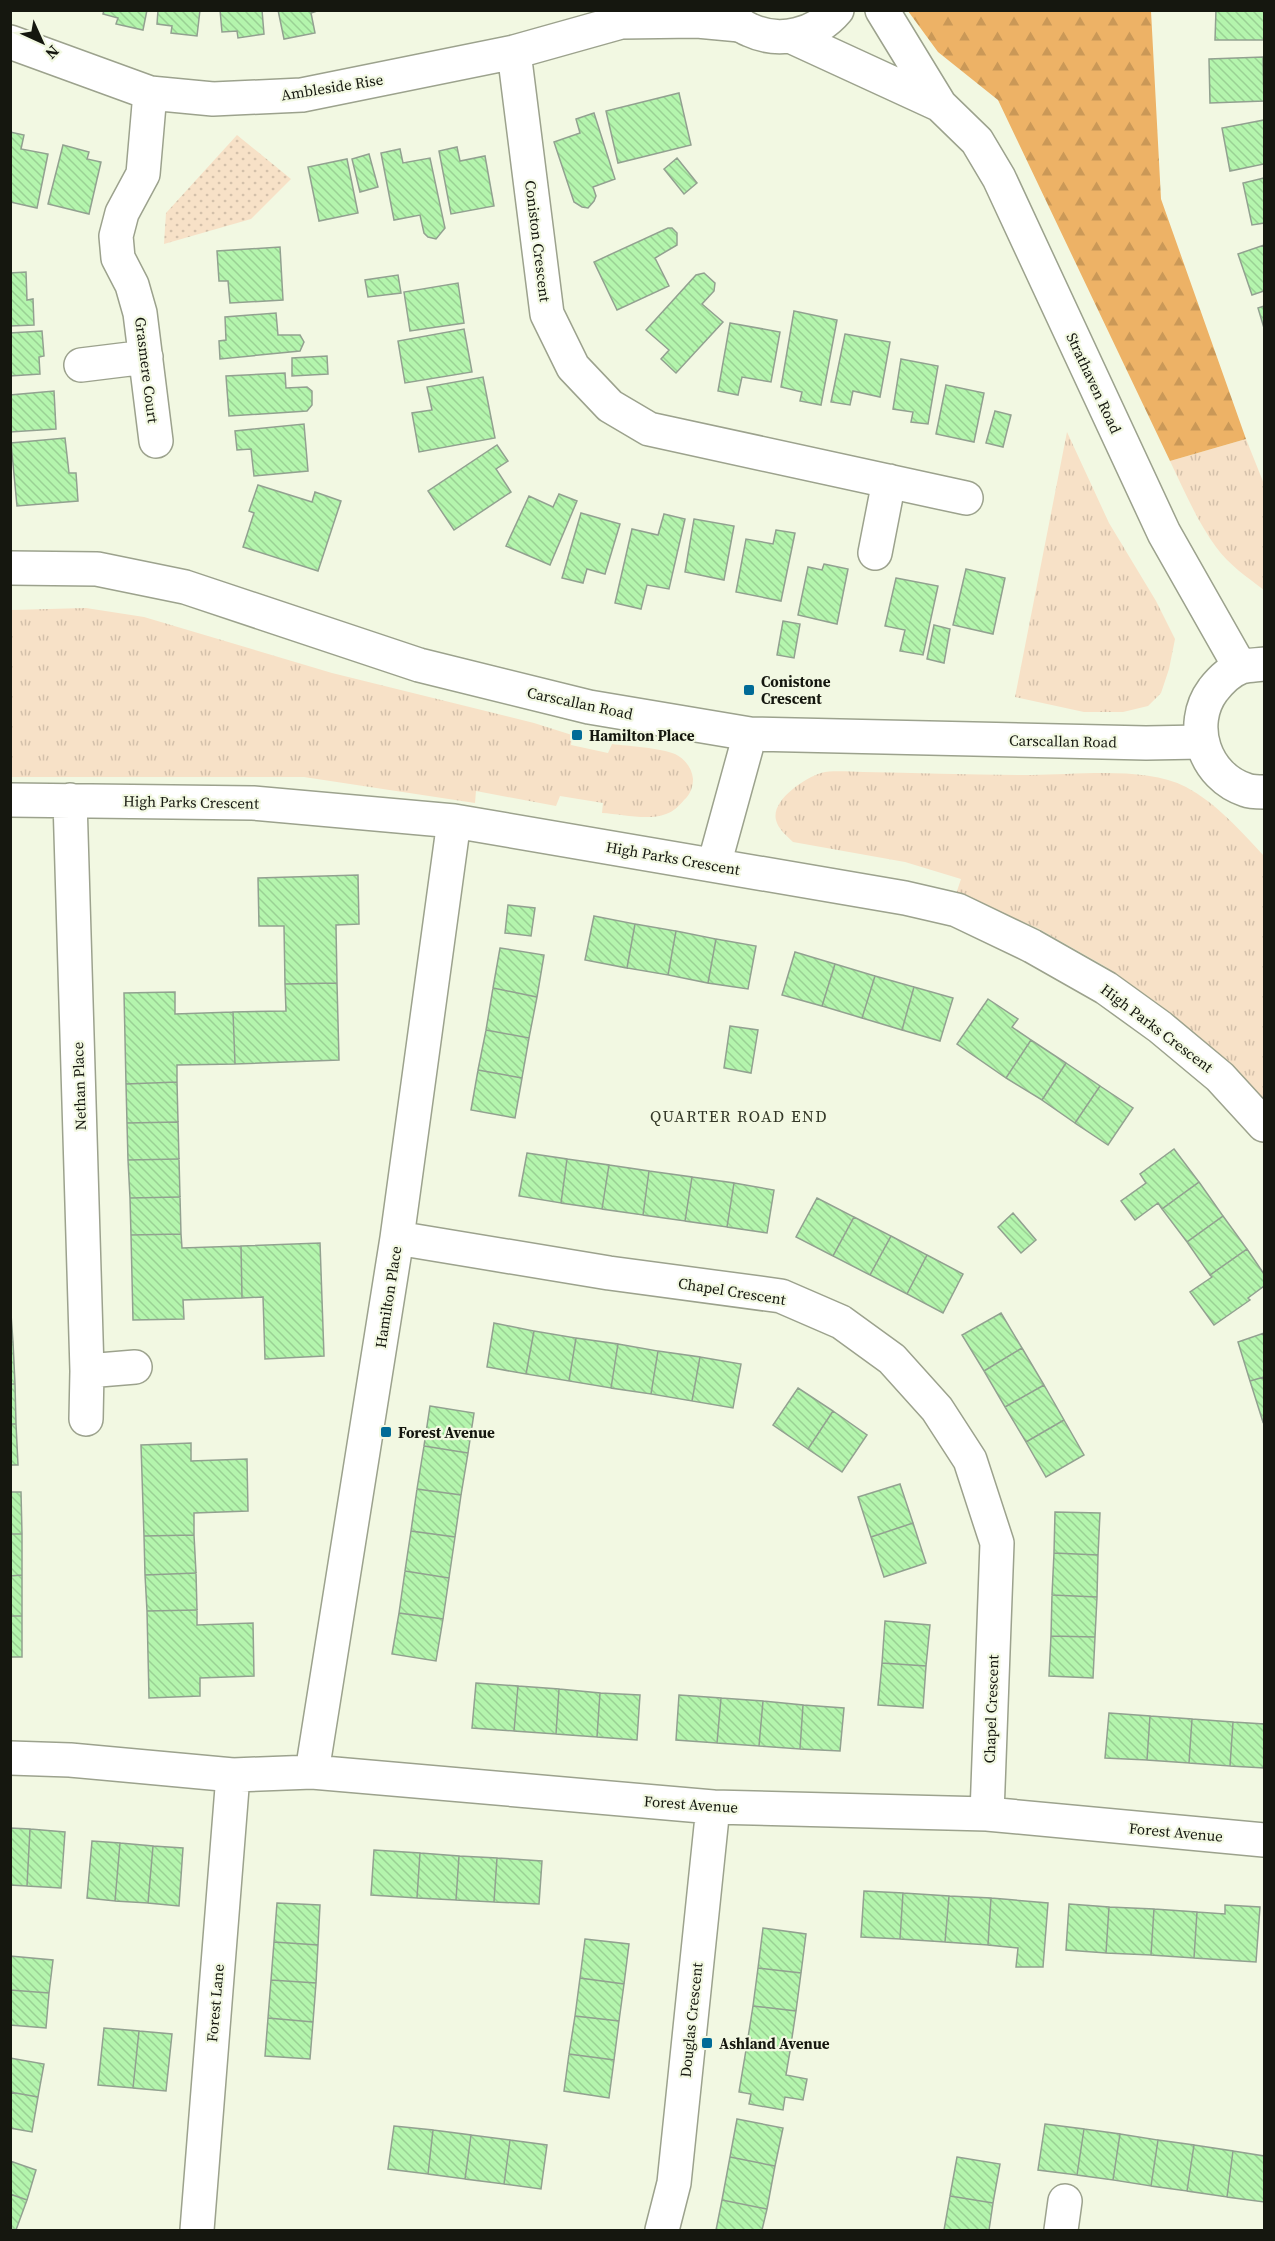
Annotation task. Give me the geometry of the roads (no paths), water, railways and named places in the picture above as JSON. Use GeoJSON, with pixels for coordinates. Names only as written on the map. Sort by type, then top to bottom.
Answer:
{"type":"FeatureCollection","features":[{"type":"Feature","properties":{"kind":"street"},"geometry":{"type":"LineString","coordinates":[[790,36],[812,30],[831,18],[837,10]]}},
{"type":"Feature","properties":{"kind":"street","name":"Strathaven Road"},"geometry":{"type":"LineString","coordinates":[[882,10],[940,105],[977,141],[999,178],[1164,533],[1252,665],[1220,680],[1207,698],[1200,720],[1202,742],[1210,763],[1226,779],[1246,790],[1264,792]]}},
{"type":"Feature","properties":{"kind":"street","name":"Ambleside Rise"},"geometry":{"type":"LineString","coordinates":[[10,42],[150,93],[213,99],[302,95],[514,52],[629,16],[697,21],[732,17],[764,35],[790,36]]}},
{"type":"Feature","properties":{"kind":"street","name":"Strathaven Road"},"geometry":{"type":"LineString","coordinates":[[790,36],[940,105]]}},
{"type":"Feature","properties":{"kind":"street","name":"Coniston Crescent"},"geometry":{"type":"LineString","coordinates":[[514,52],[547,314],[573,367],[610,406],[649,429],[966,498]]}},
{"type":"Feature","properties":{"kind":"street","name":"Grasmere Court"},"geometry":{"type":"LineString","coordinates":[[150,93],[143,174],[122,213],[116,236],[118,258],[132,285],[141,313],[156,441]]}},
{"type":"Feature","properties":{"kind":"street"},"geometry":{"type":"LineString","coordinates":[[81,365],[146,357]]}},
{"type":"Feature","properties":{"kind":"street"},"geometry":{"type":"LineString","coordinates":[[875,552],[889,482]]}},
{"type":"Feature","properties":{"kind":"street","name":"Carscallan Road"},"geometry":{"type":"LineString","coordinates":[[10,568],[97,569],[184,587],[419,665],[589,707],[750,734],[1146,743],[1202,742]]}},
{"type":"Feature","properties":{"kind":"street"},"geometry":{"type":"LineString","coordinates":[[714,864],[750,734]]}},
{"type":"Feature","properties":{"kind":"street","name":"High Parks Crescent"},"geometry":{"type":"LineString","coordinates":[[10,800],[253,803],[454,821],[714,864],[905,898],[957,910],[1032,946],[1106,988],[1160,1027],[1220,1077],[1264,1125]]}},
{"type":"Feature","properties":{"kind":"street","name":"Nethan Place"},"geometry":{"type":"LineString","coordinates":[[70,800],[87,1371],[86,1419]]}},
{"type":"Feature","properties":{"kind":"street","name":"Hamilton Place"},"geometry":{"type":"LineString","coordinates":[[312,1772],[397,1238],[454,821]]}},
{"type":"Feature","properties":{"kind":"street","name":"Chapel Crescent"},"geometry":{"type":"LineString","coordinates":[[397,1238],[609,1273],[781,1296],[841,1322],[892,1359],[937,1409],[970,1460],[997,1543],[987,1814]]}},
{"type":"Feature","properties":{"kind":"street"},"geometry":{"type":"LineString","coordinates":[[87,1371],[135,1367]]}},
{"type":"Feature","properties":{"kind":"street","name":"Forest Avenue"},"geometry":{"type":"LineString","coordinates":[[10,1758],[70,1760],[233,1775],[312,1772],[713,1808],[987,1814],[1264,1840]]}},
{"type":"Feature","properties":{"kind":"street","name":"Forest Lane"},"geometry":{"type":"LineString","coordinates":[[197,2230],[233,1775]]}},
{"type":"Feature","properties":{"kind":"street","name":"Douglas Crescent"},"geometry":{"type":"LineString","coordinates":[[662,2230],[674,2183],[713,1808]]}},
{"type":"Feature","properties":{"kind":"place","name":"Conistone Crescent"},"geometry":{"type":"Point","coordinates":[749,690]}},
{"type":"Feature","properties":{"kind":"place","name":"Hamilton Place"},"geometry":{"type":"Point","coordinates":[577,735]}},
{"type":"Feature","properties":{"kind":"place","name":"Forest Avenue"},"geometry":{"type":"Point","coordinates":[386,1432]}},
{"type":"Feature","properties":{"kind":"place","name":"Ashland Avenue"},"geometry":{"type":"Point","coordinates":[707,2043]}},
{"type":"Feature","properties":{"kind":"district","name":"QUARTER ROAD END"},"geometry":{"type":"Point","coordinates":[739,1116]}}]}
